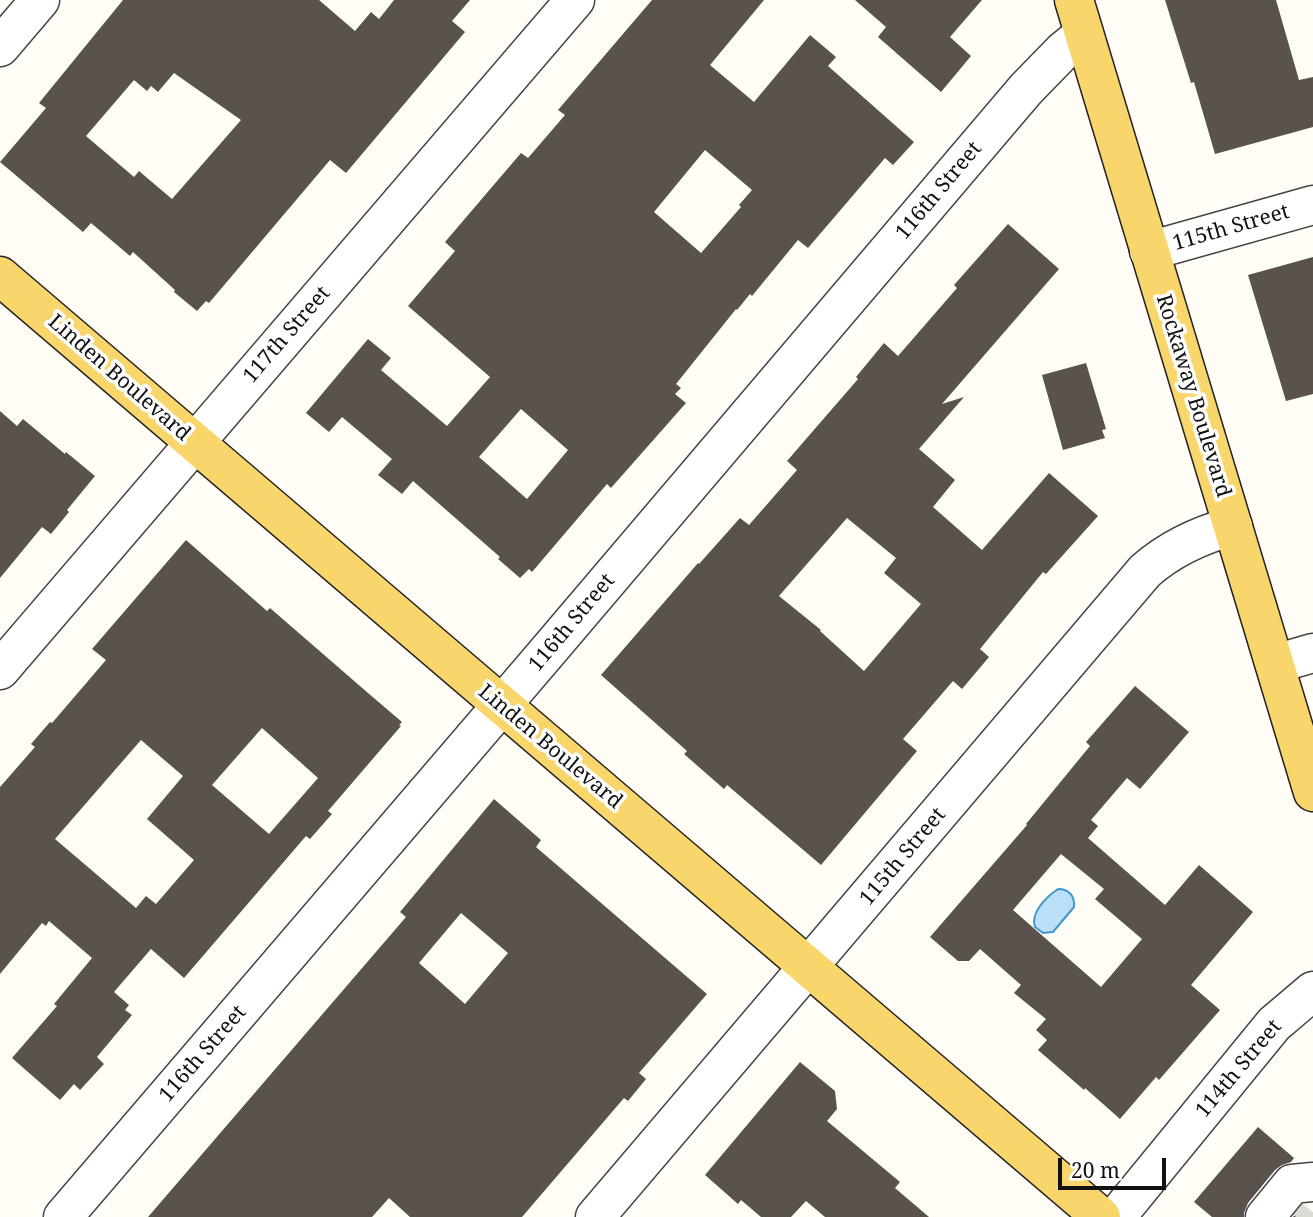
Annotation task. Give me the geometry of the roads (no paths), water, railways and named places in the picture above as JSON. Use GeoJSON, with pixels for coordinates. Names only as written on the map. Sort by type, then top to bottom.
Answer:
{"type":"FeatureCollection","features":[{"type":"Feature","properties":{"kind":"main road","name":"Rockaway Boulevard"},"geometry":{"type":"LineString","coordinates":[[1079,17],[1313,792]]}},
{"type":"Feature","properties":{"kind":"main road","name":"Linden Boulevard"},"geometry":{"type":"LineString","coordinates":[[0,276],[1101,1217]]}},
{"type":"Feature","properties":{"kind":"street"},"geometry":{"type":"LineString","coordinates":[[0,47],[40,0]]}},
{"type":"Feature","properties":{"kind":"street","name":"117th Street"},"geometry":{"type":"LineString","coordinates":[[0,670],[575,0]]}},
{"type":"Feature","properties":{"kind":"street","name":"116th Street"},"geometry":{"type":"LineString","coordinates":[[63,1217],[1026,89],[1063,51],[1079,17]]}},
{"type":"Feature","properties":{"kind":"street","name":"115th Street"},"geometry":{"type":"LineString","coordinates":[[1149,251],[1313,205]]}},
{"type":"Feature","properties":{"kind":"street","name":"115th Street"},"geometry":{"type":"LineString","coordinates":[[595,1217],[1145,571],[1185,543],[1233,526]]}},
{"type":"Feature","properties":{"kind":"street"},"geometry":{"type":"LineString","coordinates":[[1275,664],[1313,653]]}},
{"type":"Feature","properties":{"kind":"street","name":"114th Street"},"geometry":{"type":"LineString","coordinates":[[1116,1217],[1274,1024],[1313,991]]}},
{"type":"Feature","properties":{"kind":"street"},"geometry":{"type":"LineString","coordinates":[[1265,1217],[1292,1185],[1310,1196]]}},
{"type":"Feature","properties":{"kind":"water"},"geometry":{"type":"Polygon","coordinates":[[[1058,889],[1070,894],[1074,907],[1053,932],[1043,933],[1035,927],[1035,916],[1044,901],[1058,889]]]}},
{"type":"Feature","properties":{"kind":"tunnel"},"geometry":{"type":"LineString","coordinates":[[1296,1217],[1305,1206]]}}]}
